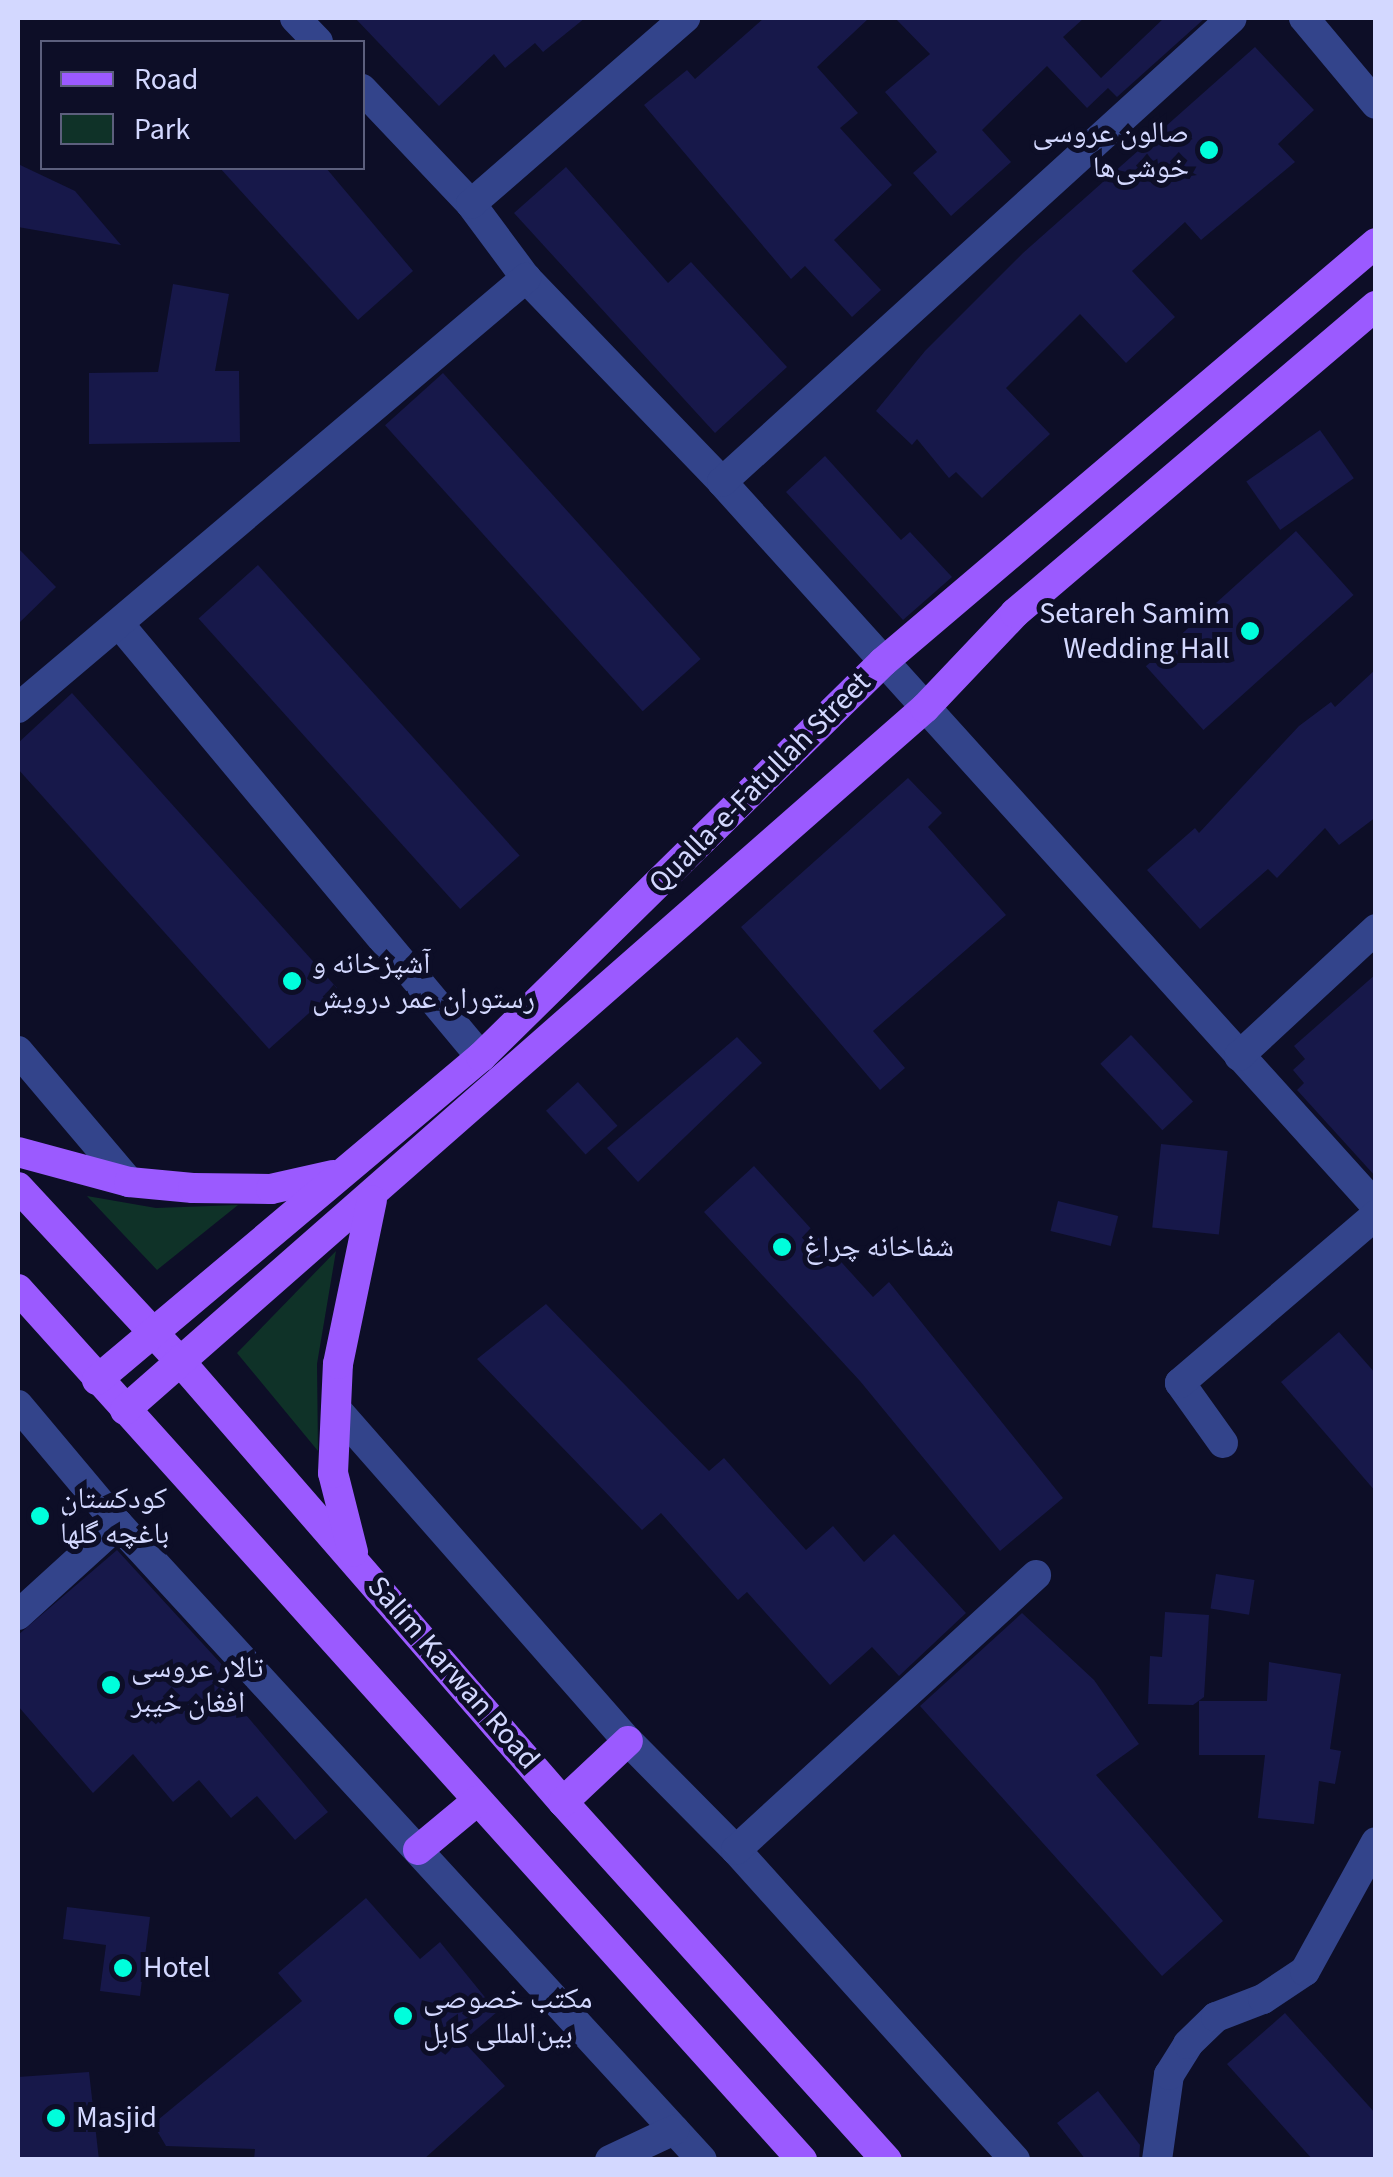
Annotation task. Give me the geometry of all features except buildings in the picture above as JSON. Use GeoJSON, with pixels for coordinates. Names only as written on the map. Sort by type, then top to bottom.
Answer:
{"type":"FeatureCollection","features":[{"type":"Feature","properties":{"kind":"main road","name":"Qualla-e-Fatullah Street"},"geometry":{"type":"LineString","coordinates":[[97,1380],[481,1057],[883,662],[1376,243]]}},
{"type":"Feature","properties":{"kind":"main road","name":"Qualla-e-Fatullah Street"},"geometry":{"type":"LineString","coordinates":[[125,1410],[372,1200],[924,708],[1016,613],[1376,306]]}},
{"type":"Feature","properties":{"kind":"main road"},"geometry":{"type":"LineString","coordinates":[[18,1152],[129,1182],[271,1189],[341,1174]]}},
{"type":"Feature","properties":{"kind":"main road","name":"Salim Karwan Road"},"geometry":{"type":"LineString","coordinates":[[18,1188],[180,1360],[563,1802],[887,2160]]}},
{"type":"Feature","properties":{"kind":"main road"},"geometry":{"type":"LineString","coordinates":[[355,1559],[333,1474],[338,1364],[372,1200]]}},
{"type":"Feature","properties":{"kind":"main road"},"geometry":{"type":"LineString","coordinates":[[18,1289],[802,2160]]}},
{"type":"Feature","properties":{"kind":"main road"},"geometry":{"type":"LineString","coordinates":[[563,1802],[628,1741]]}},
{"type":"Feature","properties":{"kind":"main road"},"geometry":{"type":"LineString","coordinates":[[418,1850],[477,1800]]}},
{"type":"Feature","properties":{"kind":"street"},"geometry":{"type":"LineString","coordinates":[[295,18],[316,40]]}},
{"type":"Feature","properties":{"kind":"street"},"geometry":{"type":"LineString","coordinates":[[472,204],[685,18]]}},
{"type":"Feature","properties":{"kind":"street"},"geometry":{"type":"LineString","coordinates":[[722,482],[1232,18]]}},
{"type":"Feature","properties":{"kind":"street"},"geometry":{"type":"LineString","coordinates":[[1304,18],[1376,104]]}},
{"type":"Feature","properties":{"kind":"street"},"geometry":{"type":"LineString","coordinates":[[365,92],[472,204],[526,278],[722,482],[1376,1206]]}},
{"type":"Feature","properties":{"kind":"street"},"geometry":{"type":"LineString","coordinates":[[18,708],[526,278]]}},
{"type":"Feature","properties":{"kind":"street"},"geometry":{"type":"LineString","coordinates":[[120,624],[481,1057]]}},
{"type":"Feature","properties":{"kind":"street"},"geometry":{"type":"LineString","coordinates":[[1239,1056],[1376,929]]}},
{"type":"Feature","properties":{"kind":"street"},"geometry":{"type":"LineString","coordinates":[[18,1051],[129,1182]]}},
{"type":"Feature","properties":{"kind":"street"},"geometry":{"type":"LineString","coordinates":[[1223,1443],[1180,1384],[1376,1215]]}},
{"type":"Feature","properties":{"kind":"street"},"geometry":{"type":"LineString","coordinates":[[18,1404],[118,1524],[702,2160]]}},
{"type":"Feature","properties":{"kind":"street"},"geometry":{"type":"LineString","coordinates":[[336,1410],[628,1741],[736,1850],[1016,2160]]}},
{"type":"Feature","properties":{"kind":"street"},"geometry":{"type":"LineString","coordinates":[[18,1615],[118,1524]]}},
{"type":"Feature","properties":{"kind":"street"},"geometry":{"type":"LineString","coordinates":[[736,1850],[1036,1576]]}},
{"type":"Feature","properties":{"kind":"street"},"geometry":{"type":"LineString","coordinates":[[1156,2160],[1169,2075],[1188,2044],[1216,2017],[1262,1999],[1305,1971],[1376,1842]]}},
{"type":"Feature","properties":{"kind":"street"},"geometry":{"type":"LineString","coordinates":[[610,2160],[674,2130]]}},
{"type":"Feature","properties":{"kind":"green space"},"geometry":{"type":"Polygon","coordinates":[[[87,1196],[156,1208],[238,1205],[157,1270],[87,1196]]]}},
{"type":"Feature","properties":{"kind":"green space"},"geometry":{"type":"Polygon","coordinates":[[[336,1251],[317,1364],[318,1451],[237,1353],[336,1251]]]}},
{"type":"Feature","properties":{"kind":"place","name":"صالون عروسی خوشی‌ها"},"geometry":{"type":"Point","coordinates":[1209,150]}},
{"type":"Feature","properties":{"kind":"place","name":"Setareh Samim Wedding Hall"},"geometry":{"type":"Point","coordinates":[1250,631]}},
{"type":"Feature","properties":{"kind":"place","name":"آشپزخانه و رستوران عمر درویش"},"geometry":{"type":"Point","coordinates":[292,981]}},
{"type":"Feature","properties":{"kind":"place","name":"شفاخانه چراغ"},"geometry":{"type":"Point","coordinates":[782,1247]}},
{"type":"Feature","properties":{"kind":"place","name":"کودکستان باغچه گلها"},"geometry":{"type":"Point","coordinates":[40,1516]}},
{"type":"Feature","properties":{"kind":"place","name":"تالار عروسی افغان خیبر"},"geometry":{"type":"Point","coordinates":[111,1685]}},
{"type":"Feature","properties":{"kind":"place","name":"Hotel"},"geometry":{"type":"Point","coordinates":[123,1968]}},
{"type":"Feature","properties":{"kind":"place","name":"مکتب خصوصی بین‌المللی کابل"},"geometry":{"type":"Point","coordinates":[403,2016]}},
{"type":"Feature","properties":{"kind":"place","name":"Masjid"},"geometry":{"type":"Point","coordinates":[56,2118]}}]}
